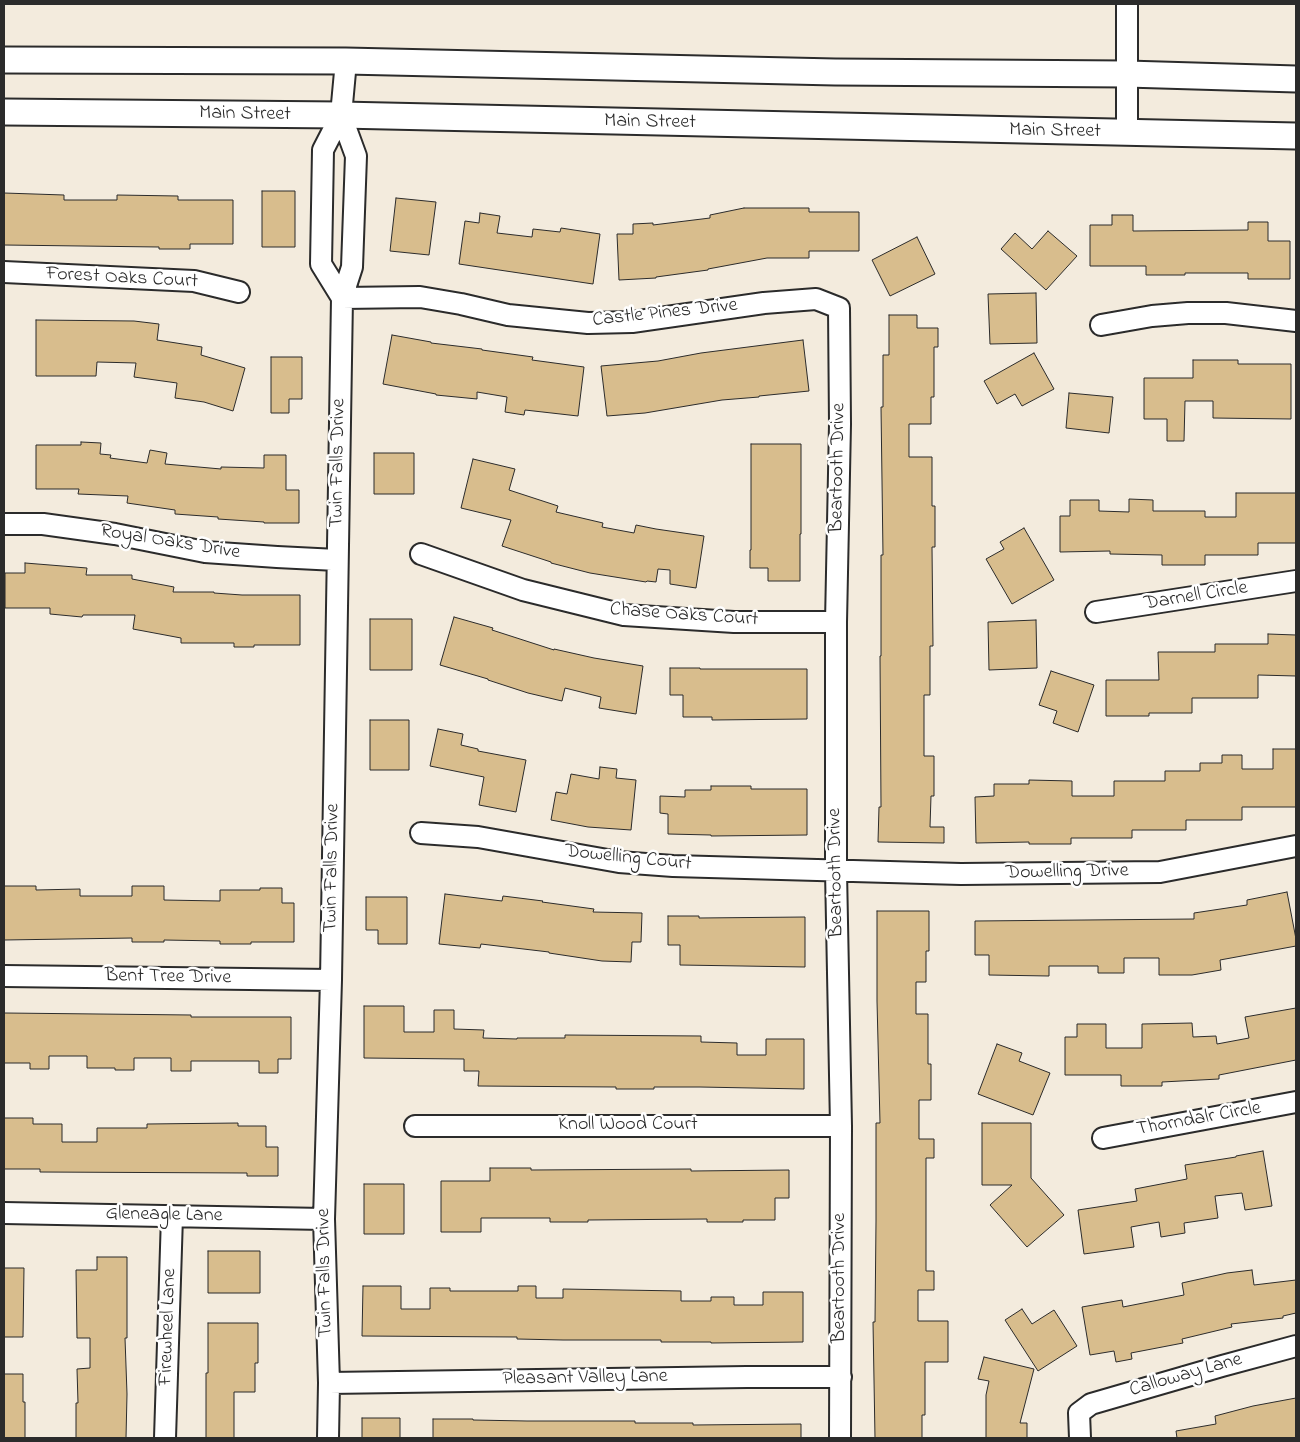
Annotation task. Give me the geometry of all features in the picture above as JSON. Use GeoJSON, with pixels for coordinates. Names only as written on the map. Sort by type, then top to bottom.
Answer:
{"type":"FeatureCollection","features":[{"type":"Feature","properties":{"kind":"main road"},"geometry":{"type":"LineString","coordinates":[[4,60],[346,61],[835,72],[1127,74],[1296,78]]}},
{"type":"Feature","properties":{"kind":"main road","name":"Main Street"},"geometry":{"type":"LineString","coordinates":[[4,112],[341,115],[1296,136]]}},
{"type":"Feature","properties":{"kind":"street"},"geometry":{"type":"LineString","coordinates":[[1127,4],[1127,133]]}},
{"type":"Feature","properties":{"kind":"street"},"geometry":{"type":"LineString","coordinates":[[342,298],[321,264],[322,150],[341,115],[346,61]]}},
{"type":"Feature","properties":{"kind":"street","name":"Twin Falls Drive"},"geometry":{"type":"LineString","coordinates":[[328,1438],[329,1383],[324,1219],[331,980],[342,298],[352,267],[356,156],[341,115]]}},
{"type":"Feature","properties":{"kind":"street","name":"Forest Oaks Court"},"geometry":{"type":"LineString","coordinates":[[4,272],[194,281],[239,292]]}},
{"type":"Feature","properties":{"kind":"street","name":"Castle Pines Drive"},"geometry":{"type":"LineString","coordinates":[[342,298],[425,298],[508,315],[588,323],[632,322],[764,303],[816,299],[839,308]]}},
{"type":"Feature","properties":{"kind":"street","name":"Beartooth Drive"},"geometry":{"type":"LineString","coordinates":[[839,308],[840,424],[836,622],[836,871],[841,1126],[840,1438]]}},
{"type":"Feature","properties":{"kind":"street"},"geometry":{"type":"LineString","coordinates":[[1101,326],[1152,316],[1188,313],[1226,313],[1296,321]]}},
{"type":"Feature","properties":{"kind":"street","name":"Royal Oaks Drive"},"geometry":{"type":"LineString","coordinates":[[4,524],[43,524],[115,534],[205,552],[337,560]]}},
{"type":"Feature","properties":{"kind":"street","name":"Chase Oaks Court"},"geometry":{"type":"LineString","coordinates":[[421,554],[523,590],[624,615],[734,622],[836,622]]}},
{"type":"Feature","properties":{"kind":"street","name":"Darnell Circle"},"geometry":{"type":"LineString","coordinates":[[1096,612],[1296,581]]}},
{"type":"Feature","properties":{"kind":"street","name":"Dowelling Court"},"geometry":{"type":"LineString","coordinates":[[421,833],[478,837],[619,862],[673,866],[836,871]]}},
{"type":"Feature","properties":{"kind":"street","name":"Dowelling Drive"},"geometry":{"type":"LineString","coordinates":[[836,871],[961,874],[1160,872],[1296,846]]}},
{"type":"Feature","properties":{"kind":"street","name":"Bent Tree Drive"},"geometry":{"type":"LineString","coordinates":[[4,976],[331,980]]}},
{"type":"Feature","properties":{"kind":"street","name":"Thorndalr Circle"},"geometry":{"type":"LineString","coordinates":[[1103,1138],[1296,1102]]}},
{"type":"Feature","properties":{"kind":"street","name":"Knoll Wood Court"},"geometry":{"type":"LineString","coordinates":[[415,1126],[841,1126]]}},
{"type":"Feature","properties":{"kind":"street","name":"Gleneagle Lane"},"geometry":{"type":"LineString","coordinates":[[4,1213],[324,1219]]}},
{"type":"Feature","properties":{"kind":"street","name":"Firewheel Lane"},"geometry":{"type":"LineString","coordinates":[[165,1438],[172,1216]]}},
{"type":"Feature","properties":{"kind":"street","name":"Calloway Lane"},"geometry":{"type":"LineString","coordinates":[[1080,1438],[1078,1412],[1091,1404],[1296,1346]]}},
{"type":"Feature","properties":{"kind":"street","name":"Pleasant Valley Lane"},"geometry":{"type":"LineString","coordinates":[[329,1383],[841,1377]]}},
{"type":"Feature","properties":{"kind":"building"},"geometry":{"type":"Polygon","coordinates":[[[262,191],[295,191],[295,247],[262,247],[262,191]]]}},
{"type":"Feature","properties":{"kind":"building"},"geometry":{"type":"Polygon","coordinates":[[[4,193],[64,195],[64,200],[117,200],[117,195],[178,196],[178,200],[233,200],[233,244],[190,244],[190,249],[4,245],[4,193]]]}},
{"type":"Feature","properties":{"kind":"building"},"geometry":{"type":"Polygon","coordinates":[[[396,198],[436,202],[429,255],[390,251],[396,198]]]}},
{"type":"Feature","properties":{"kind":"building"},"geometry":{"type":"Polygon","coordinates":[[[744,208],[809,208],[809,212],[859,212],[859,251],[809,251],[809,258],[767,258],[656,278],[619,280],[617,234],[633,234],[633,224],[653,223],[653,225],[710,218],[710,215],[744,208]]]}},
{"type":"Feature","properties":{"kind":"building"},"geometry":{"type":"Polygon","coordinates":[[[480,213],[500,216],[497,233],[532,237],[533,229],[560,232],[561,228],[600,234],[593,284],[459,264],[465,221],[479,223],[480,213]]]}},
{"type":"Feature","properties":{"kind":"building"},"geometry":{"type":"Polygon","coordinates":[[[1112,215],[1133,215],[1133,231],[1248,230],[1248,222],[1268,222],[1268,241],[1290,241],[1290,279],[1248,279],[1248,273],[1146,275],[1146,266],[1090,266],[1090,225],[1112,225],[1112,215]]]}},
{"type":"Feature","properties":{"kind":"building"},"geometry":{"type":"Polygon","coordinates":[[[1048,231],[1077,256],[1046,290],[1001,249],[1015,233],[1032,249],[1048,231]]]}},
{"type":"Feature","properties":{"kind":"building"},"geometry":{"type":"Polygon","coordinates":[[[917,237],[935,274],[890,296],[872,260],[917,237]]]}},
{"type":"Feature","properties":{"kind":"building"},"geometry":{"type":"Polygon","coordinates":[[[1036,293],[1037,343],[990,344],[988,294],[1036,293]]]}},
{"type":"Feature","properties":{"kind":"building"},"geometry":{"type":"Polygon","coordinates":[[[889,315],[917,315],[917,328],[938,328],[938,347],[934,347],[934,397],[931,397],[931,424],[909,424],[909,457],[932,457],[932,506],[935,506],[935,547],[932,547],[933,646],[930,646],[930,695],[924,695],[924,756],[934,756],[934,796],[931,796],[930,827],[944,827],[944,843],[878,842],[879,807],[881,807],[880,656],[881,555],[883,555],[881,407],[883,407],[883,355],[889,355],[889,315]]]}},
{"type":"Feature","properties":{"kind":"building"},"geometry":{"type":"Polygon","coordinates":[[[36,320],[134,321],[159,324],[157,340],[202,347],[201,355],[245,368],[233,411],[204,402],[175,398],[177,383],[134,377],[136,363],[97,362],[96,376],[36,376],[36,320]]]}},
{"type":"Feature","properties":{"kind":"building"},"geometry":{"type":"Polygon","coordinates":[[[392,335],[431,343],[533,357],[532,360],[584,367],[578,416],[525,410],[524,415],[505,412],[507,397],[477,392],[477,399],[436,395],[383,384],[392,335]]]}},
{"type":"Feature","properties":{"kind":"building"},"geometry":{"type":"Polygon","coordinates":[[[803,340],[809,391],[722,400],[645,413],[607,416],[601,366],[658,361],[701,353],[803,340]]]}},
{"type":"Feature","properties":{"kind":"building"},"geometry":{"type":"Polygon","coordinates":[[[1034,353],[1054,389],[1022,406],[1015,394],[997,404],[984,381],[1034,353]]]}},
{"type":"Feature","properties":{"kind":"building"},"geometry":{"type":"Polygon","coordinates":[[[271,357],[302,357],[302,399],[289,399],[289,413],[271,413],[271,357]]]}},
{"type":"Feature","properties":{"kind":"building"},"geometry":{"type":"Polygon","coordinates":[[[1193,360],[1238,360],[1238,364],[1291,364],[1291,419],[1213,418],[1213,401],[1185,401],[1184,441],[1167,441],[1167,419],[1144,419],[1144,378],[1193,378],[1193,360]]]}},
{"type":"Feature","properties":{"kind":"building"},"geometry":{"type":"Polygon","coordinates":[[[1069,393],[1113,397],[1109,433],[1066,428],[1069,393]]]}},
{"type":"Feature","properties":{"kind":"building"},"geometry":{"type":"Polygon","coordinates":[[[81,442],[101,443],[100,454],[111,455],[110,458],[147,463],[150,450],[167,453],[165,464],[221,469],[221,467],[264,468],[264,455],[286,455],[286,490],[299,490],[299,523],[264,523],[175,514],[175,510],[127,503],[128,496],[78,494],[79,489],[36,489],[36,445],[81,445],[81,442]]]}},
{"type":"Feature","properties":{"kind":"building"},"geometry":{"type":"Polygon","coordinates":[[[751,444],[801,444],[800,581],[768,581],[768,568],[750,568],[751,444]]]}},
{"type":"Feature","properties":{"kind":"building"},"geometry":{"type":"Polygon","coordinates":[[[374,453],[414,453],[414,494],[374,494],[374,453]]]}},
{"type":"Feature","properties":{"kind":"building"},"geometry":{"type":"Polygon","coordinates":[[[473,459],[515,469],[509,490],[558,506],[556,512],[603,523],[602,527],[634,533],[636,525],[704,536],[696,588],[670,584],[670,570],[658,569],[656,582],[646,582],[590,573],[551,563],[502,546],[511,520],[461,508],[473,459]]]}},
{"type":"Feature","properties":{"kind":"building"},"geometry":{"type":"Polygon","coordinates":[[[1236,493],[1296,493],[1296,543],[1258,543],[1258,555],[1205,555],[1205,565],[1162,565],[1162,555],[1110,554],[1110,551],[1060,552],[1060,516],[1070,516],[1070,500],[1099,500],[1099,511],[1129,512],[1129,499],[1153,500],[1153,511],[1205,511],[1205,517],[1236,517],[1236,493]]]}},
{"type":"Feature","properties":{"kind":"building"},"geometry":{"type":"Polygon","coordinates":[[[1024,528],[1054,580],[1012,604],[986,559],[1004,549],[1000,542],[1024,528]]]}},
{"type":"Feature","properties":{"kind":"building"},"geometry":{"type":"Polygon","coordinates":[[[25,563],[87,568],[86,575],[132,575],[132,579],[174,587],[173,592],[300,595],[300,645],[234,647],[234,643],[181,643],[181,638],[133,629],[135,615],[83,615],[82,617],[50,614],[50,608],[5,608],[5,573],[25,573],[25,563]]]}},
{"type":"Feature","properties":{"kind":"building"},"geometry":{"type":"Polygon","coordinates":[[[454,617],[493,628],[492,630],[554,650],[643,666],[636,714],[599,708],[601,697],[565,688],[562,701],[528,693],[440,665],[454,617]]]}},
{"type":"Feature","properties":{"kind":"building"},"geometry":{"type":"Polygon","coordinates":[[[370,619],[412,619],[412,670],[370,670],[370,619]]]}},
{"type":"Feature","properties":{"kind":"building"},"geometry":{"type":"Polygon","coordinates":[[[1036,620],[1037,668],[989,670],[988,622],[1036,620]]]}},
{"type":"Feature","properties":{"kind":"building"},"geometry":{"type":"Polygon","coordinates":[[[1268,634],[1296,635],[1296,676],[1258,675],[1258,698],[1192,698],[1192,713],[1106,716],[1106,680],[1159,680],[1158,652],[1215,652],[1215,644],[1268,644],[1268,634]]]}},
{"type":"Feature","properties":{"kind":"building"},"geometry":{"type":"Polygon","coordinates":[[[670,668],[807,669],[807,719],[712,720],[712,717],[683,717],[683,695],[670,695],[670,668]]]}},
{"type":"Feature","properties":{"kind":"building"},"geometry":{"type":"Polygon","coordinates":[[[1051,671],[1094,685],[1078,732],[1053,723],[1057,711],[1039,705],[1051,671]]]}},
{"type":"Feature","properties":{"kind":"building"},"geometry":{"type":"Polygon","coordinates":[[[370,720],[409,720],[409,770],[370,770],[370,720]]]}},
{"type":"Feature","properties":{"kind":"building"},"geometry":{"type":"Polygon","coordinates":[[[438,729],[463,734],[461,745],[478,749],[478,751],[526,760],[516,812],[479,805],[484,777],[430,766],[438,729]]]}},
{"type":"Feature","properties":{"kind":"building"},"geometry":{"type":"Polygon","coordinates":[[[1273,749],[1296,749],[1296,807],[1242,807],[1242,820],[1186,820],[1186,830],[1132,830],[1132,838],[1071,838],[1071,844],[1029,844],[1029,842],[976,843],[975,797],[994,796],[994,784],[1029,784],[1029,780],[1072,781],[1072,796],[1114,796],[1114,781],[1165,781],[1165,771],[1200,771],[1200,763],[1222,763],[1222,755],[1242,755],[1242,769],[1273,769],[1273,749]]]}},
{"type":"Feature","properties":{"kind":"building"},"geometry":{"type":"Polygon","coordinates":[[[600,767],[617,769],[616,778],[636,780],[631,830],[588,827],[551,820],[556,792],[567,794],[571,774],[599,779],[600,767]]]}},
{"type":"Feature","properties":{"kind":"building"},"geometry":{"type":"Polygon","coordinates":[[[711,786],[751,786],[751,789],[807,789],[807,835],[711,836],[668,834],[668,814],[660,813],[660,796],[685,797],[685,790],[711,790],[711,786]]]}},
{"type":"Feature","properties":{"kind":"building"},"geometry":{"type":"Polygon","coordinates":[[[4,886],[36,886],[36,890],[80,889],[80,896],[132,896],[132,886],[164,886],[164,900],[220,901],[220,890],[282,888],[282,903],[294,903],[294,942],[220,944],[220,941],[164,940],[164,942],[132,942],[132,938],[4,940],[4,886]]]}},
{"type":"Feature","properties":{"kind":"building"},"geometry":{"type":"Polygon","coordinates":[[[1287,892],[1296,946],[1220,960],[1221,970],[1192,975],[1159,975],[1159,958],[1124,958],[1124,973],[1098,973],[1098,966],[1049,966],[1049,976],[989,975],[989,955],[975,955],[975,921],[1194,919],[1194,913],[1247,905],[1247,900],[1287,892]]]}},
{"type":"Feature","properties":{"kind":"building"},"geometry":{"type":"Polygon","coordinates":[[[445,894],[502,901],[503,896],[594,909],[593,912],[642,913],[641,942],[632,942],[631,962],[602,961],[549,952],[481,944],[480,948],[439,944],[445,894]]]}},
{"type":"Feature","properties":{"kind":"building"},"geometry":{"type":"Polygon","coordinates":[[[366,897],[407,897],[407,944],[378,944],[378,930],[366,930],[366,897]]]}},
{"type":"Feature","properties":{"kind":"building"},"geometry":{"type":"Polygon","coordinates":[[[877,911],[929,911],[929,951],[926,951],[926,982],[916,982],[916,1014],[928,1014],[928,1064],[931,1064],[931,1100],[919,1100],[919,1139],[934,1139],[934,1158],[926,1158],[926,1271],[934,1271],[934,1290],[918,1290],[918,1321],[948,1321],[948,1362],[925,1362],[925,1415],[922,1415],[922,1438],[875,1438],[873,1322],[875,1322],[876,1123],[880,1123],[877,911]]]}},
{"type":"Feature","properties":{"kind":"building"},"geometry":{"type":"Polygon","coordinates":[[[668,916],[699,916],[699,918],[805,917],[805,967],[680,965],[680,945],[668,945],[668,916]]]}},
{"type":"Feature","properties":{"kind":"building"},"geometry":{"type":"Polygon","coordinates":[[[364,1006],[404,1006],[404,1032],[434,1032],[434,1010],[454,1010],[454,1029],[484,1030],[483,1038],[565,1038],[565,1035],[701,1036],[701,1042],[737,1043],[737,1055],[766,1055],[766,1039],[804,1039],[804,1089],[654,1087],[654,1089],[616,1089],[616,1087],[478,1086],[479,1071],[464,1071],[464,1059],[364,1058],[364,1006]]]}},
{"type":"Feature","properties":{"kind":"building"},"geometry":{"type":"Polygon","coordinates":[[[1296,1008],[1296,1060],[1219,1075],[1219,1079],[1162,1082],[1162,1086],[1121,1086],[1121,1075],[1065,1075],[1065,1037],[1077,1037],[1077,1024],[1106,1024],[1106,1048],[1142,1048],[1142,1024],[1192,1023],[1193,1037],[1216,1036],[1217,1044],[1249,1038],[1245,1017],[1296,1008]]]}},
{"type":"Feature","properties":{"kind":"building"},"geometry":{"type":"Polygon","coordinates":[[[4,1013],[291,1017],[291,1059],[278,1059],[278,1073],[259,1073],[259,1061],[191,1061],[191,1071],[171,1071],[171,1058],[134,1058],[134,1070],[87,1068],[87,1056],[49,1056],[49,1069],[30,1069],[30,1063],[4,1063],[4,1013]]]}},
{"type":"Feature","properties":{"kind":"building"},"geometry":{"type":"Polygon","coordinates":[[[997,1044],[1022,1053],[1019,1061],[1050,1073],[1033,1115],[978,1094],[997,1044]]]}},
{"type":"Feature","properties":{"kind":"building"},"geometry":{"type":"Polygon","coordinates":[[[4,1118],[33,1118],[33,1124],[62,1124],[62,1142],[97,1142],[97,1128],[147,1128],[147,1124],[238,1123],[238,1126],[266,1126],[266,1147],[278,1147],[278,1176],[247,1176],[247,1173],[40,1172],[40,1169],[4,1169],[4,1118]]]}},
{"type":"Feature","properties":{"kind":"building"},"geometry":{"type":"Polygon","coordinates":[[[982,1123],[1031,1123],[1031,1178],[1064,1215],[1027,1247],[990,1205],[1012,1185],[982,1185],[982,1123]]]}},
{"type":"Feature","properties":{"kind":"building"},"geometry":{"type":"Polygon","coordinates":[[[1263,1151],[1272,1206],[1245,1210],[1242,1193],[1215,1196],[1218,1218],[1184,1223],[1185,1233],[1161,1237],[1159,1222],[1131,1227],[1134,1247],[1084,1254],[1078,1210],[1137,1201],[1135,1189],[1187,1179],[1185,1165],[1263,1151]]]}},
{"type":"Feature","properties":{"kind":"building"},"geometry":{"type":"Polygon","coordinates":[[[490,1168],[531,1168],[531,1170],[789,1170],[789,1198],[775,1198],[775,1220],[743,1220],[743,1222],[707,1222],[707,1219],[550,1222],[550,1218],[481,1218],[481,1232],[441,1232],[441,1181],[490,1181],[490,1168]]]}},
{"type":"Feature","properties":{"kind":"building"},"geometry":{"type":"Polygon","coordinates":[[[364,1184],[404,1184],[404,1234],[364,1234],[364,1184]]]}},
{"type":"Feature","properties":{"kind":"building"},"geometry":{"type":"Polygon","coordinates":[[[208,1251],[260,1251],[260,1293],[208,1293],[208,1251]]]}},
{"type":"Feature","properties":{"kind":"building"},"geometry":{"type":"Polygon","coordinates":[[[97,1257],[127,1257],[127,1338],[125,1338],[126,1438],[76,1438],[77,1369],[90,1368],[90,1338],[77,1338],[76,1270],[97,1270],[97,1257]]]}},
{"type":"Feature","properties":{"kind":"building"},"geometry":{"type":"Polygon","coordinates":[[[4,1268],[24,1268],[23,1337],[4,1337],[4,1268]]]}},
{"type":"Feature","properties":{"kind":"building"},"geometry":{"type":"Polygon","coordinates":[[[1252,1270],[1254,1285],[1296,1280],[1296,1313],[1283,1316],[1283,1318],[1231,1324],[1232,1327],[1182,1339],[1183,1343],[1131,1353],[1132,1359],[1116,1362],[1114,1351],[1090,1355],[1082,1307],[1122,1300],[1123,1307],[1184,1295],[1182,1283],[1227,1273],[1252,1270]]]}},
{"type":"Feature","properties":{"kind":"building"},"geometry":{"type":"Polygon","coordinates":[[[363,1286],[401,1286],[401,1309],[430,1309],[430,1288],[450,1288],[450,1291],[518,1291],[518,1286],[536,1286],[536,1298],[563,1298],[563,1289],[681,1291],[681,1301],[711,1301],[711,1297],[734,1297],[734,1305],[763,1305],[763,1292],[803,1292],[803,1342],[711,1343],[661,1342],[661,1340],[517,1339],[517,1337],[362,1336],[363,1286]]]}},
{"type":"Feature","properties":{"kind":"building"},"geometry":{"type":"Polygon","coordinates":[[[1022,1309],[1032,1324],[1054,1310],[1077,1346],[1038,1371],[1005,1320],[1022,1309]]]}},
{"type":"Feature","properties":{"kind":"building"},"geometry":{"type":"Polygon","coordinates":[[[208,1323],[258,1323],[258,1363],[255,1363],[255,1392],[234,1392],[234,1438],[206,1438],[208,1323]]]}},
{"type":"Feature","properties":{"kind":"building"},"geometry":{"type":"Polygon","coordinates":[[[984,1357],[1034,1369],[1020,1423],[1027,1423],[1027,1438],[986,1438],[986,1395],[989,1381],[978,1379],[984,1357]]]}},
{"type":"Feature","properties":{"kind":"building"},"geometry":{"type":"Polygon","coordinates":[[[4,1374],[23,1374],[25,1438],[4,1438],[4,1374]]]}},
{"type":"Feature","properties":{"kind":"building"},"geometry":{"type":"Polygon","coordinates":[[[1296,1398],[1296,1438],[1177,1438],[1176,1431],[1216,1424],[1215,1416],[1253,1406],[1296,1398]]]}},
{"type":"Feature","properties":{"kind":"building"},"geometry":{"type":"Polygon","coordinates":[[[362,1418],[400,1418],[400,1438],[362,1438],[362,1418]]]}},
{"type":"Feature","properties":{"kind":"building"},"geometry":{"type":"Polygon","coordinates":[[[433,1419],[635,1421],[635,1423],[693,1423],[693,1425],[801,1424],[801,1438],[433,1438],[433,1419]]]}}]}
